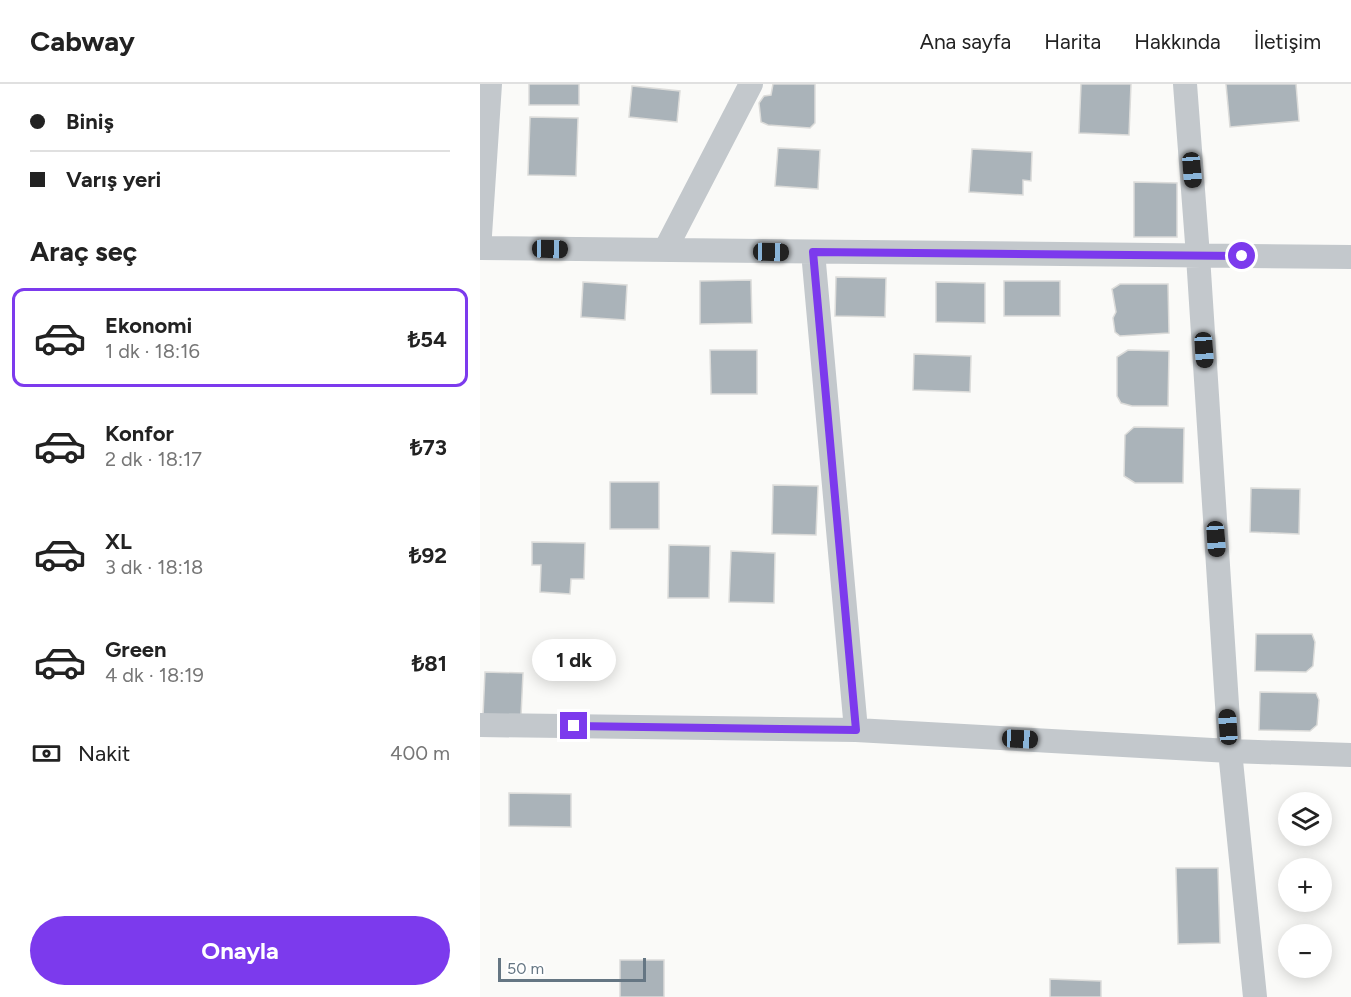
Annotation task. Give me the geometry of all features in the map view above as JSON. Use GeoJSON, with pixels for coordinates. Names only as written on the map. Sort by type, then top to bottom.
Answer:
{"type":"FeatureCollection","features":[{"type":"Feature","properties":{"kind":"street"},"geometry":{"type":"LineString","coordinates":[[480,235],[490,84]]}},
{"type":"Feature","properties":{"kind":"street"},"geometry":{"type":"LineString","coordinates":[[666,250],[751,84]]}},
{"type":"Feature","properties":{"kind":"street"},"geometry":{"type":"LineString","coordinates":[[1185,84],[1230,751],[1256,997]]}},
{"type":"Feature","properties":{"kind":"street"},"geometry":{"type":"LineString","coordinates":[[480,248],[1351,257]]}},
{"type":"Feature","properties":{"kind":"street"},"geometry":{"type":"LineString","coordinates":[[813,252],[856,730]]}},
{"type":"Feature","properties":{"kind":"street"},"geometry":{"type":"LineString","coordinates":[[480,725],[856,730],[1230,751],[1351,755]]}},
{"type":"Feature","properties":{"kind":"building"},"geometry":{"type":"Polygon","coordinates":[[[529,84],[579,84],[579,105],[529,105],[529,84]]]}},
{"type":"Feature","properties":{"kind":"building"},"geometry":{"type":"Polygon","coordinates":[[[773,84],[815,84],[815,123],[810,128],[768,125],[761,122],[759,103],[764,96],[771,95],[773,84]]]}},
{"type":"Feature","properties":{"kind":"building"},"geometry":{"type":"Polygon","coordinates":[[[1081,84],[1131,84],[1129,135],[1079,133],[1081,84]]]}},
{"type":"Feature","properties":{"kind":"building"},"geometry":{"type":"Polygon","coordinates":[[[1226,84],[1296,84],[1299,121],[1230,127],[1226,84]]]}},
{"type":"Feature","properties":{"kind":"building"},"geometry":{"type":"Polygon","coordinates":[[[632,86],[680,91],[677,122],[629,117],[632,86]]]}},
{"type":"Feature","properties":{"kind":"building"},"geometry":{"type":"Polygon","coordinates":[[[530,117],[578,118],[576,176],[528,175],[530,117]]]}},
{"type":"Feature","properties":{"kind":"building"},"geometry":{"type":"Polygon","coordinates":[[[778,148],[820,150],[818,189],[775,186],[778,148]]]}},
{"type":"Feature","properties":{"kind":"building"},"geometry":{"type":"Polygon","coordinates":[[[972,149],[1032,152],[1031,181],[1023,180],[1023,195],[969,192],[972,149]]]}},
{"type":"Feature","properties":{"kind":"building"},"geometry":{"type":"Polygon","coordinates":[[[1134,182],[1177,183],[1177,237],[1134,237],[1134,182]]]}},
{"type":"Feature","properties":{"kind":"building"},"geometry":{"type":"Polygon","coordinates":[[[836,277],[886,278],[885,317],[835,316],[836,277]]]}},
{"type":"Feature","properties":{"kind":"building"},"geometry":{"type":"Polygon","coordinates":[[[751,280],[752,323],[700,324],[700,281],[751,280]]]}},
{"type":"Feature","properties":{"kind":"building"},"geometry":{"type":"Polygon","coordinates":[[[1004,281],[1060,281],[1060,316],[1004,316],[1004,281]]]}},
{"type":"Feature","properties":{"kind":"building"},"geometry":{"type":"Polygon","coordinates":[[[583,282],[627,285],[625,320],[581,317],[583,282]]]}},
{"type":"Feature","properties":{"kind":"building"},"geometry":{"type":"Polygon","coordinates":[[[936,282],[985,283],[985,323],[936,322],[936,282]]]}},
{"type":"Feature","properties":{"kind":"building"},"geometry":{"type":"Polygon","coordinates":[[[1120,284],[1168,284],[1169,333],[1120,336],[1115,332],[1113,318],[1116,312],[1112,289],[1120,284]]]}},
{"type":"Feature","properties":{"kind":"building"},"geometry":{"type":"Polygon","coordinates":[[[710,350],[757,350],[757,394],[711,394],[710,350]]]}},
{"type":"Feature","properties":{"kind":"building"},"geometry":{"type":"Polygon","coordinates":[[[1128,350],[1169,351],[1168,406],[1132,406],[1121,403],[1117,396],[1117,357],[1128,350]]]}},
{"type":"Feature","properties":{"kind":"building"},"geometry":{"type":"Polygon","coordinates":[[[914,354],[971,356],[970,392],[913,390],[914,354]]]}},
{"type":"Feature","properties":{"kind":"building"},"geometry":{"type":"Polygon","coordinates":[[[1134,427],[1184,428],[1183,483],[1135,483],[1124,476],[1125,435],[1134,427]]]}},
{"type":"Feature","properties":{"kind":"building"},"geometry":{"type":"Polygon","coordinates":[[[610,482],[659,482],[659,529],[610,529],[610,482]]]}},
{"type":"Feature","properties":{"kind":"building"},"geometry":{"type":"Polygon","coordinates":[[[773,485],[818,486],[816,535],[772,534],[773,485]]]}},
{"type":"Feature","properties":{"kind":"building"},"geometry":{"type":"Polygon","coordinates":[[[1251,488],[1300,489],[1299,534],[1250,532],[1251,488]]]}},
{"type":"Feature","properties":{"kind":"building"},"geometry":{"type":"Polygon","coordinates":[[[532,542],[585,543],[584,579],[571,579],[570,594],[540,592],[541,565],[532,565],[532,542]]]}},
{"type":"Feature","properties":{"kind":"building"},"geometry":{"type":"Polygon","coordinates":[[[669,545],[710,546],[709,598],[668,598],[669,545]]]}},
{"type":"Feature","properties":{"kind":"building"},"geometry":{"type":"Polygon","coordinates":[[[731,551],[775,553],[774,603],[729,602],[731,551]]]}},
{"type":"Feature","properties":{"kind":"building"},"geometry":{"type":"Polygon","coordinates":[[[1256,634],[1312,634],[1315,642],[1313,666],[1306,672],[1255,671],[1256,634]]]}},
{"type":"Feature","properties":{"kind":"building"},"geometry":{"type":"Polygon","coordinates":[[[485,672],[523,673],[521,716],[483,715],[485,672]]]}},
{"type":"Feature","properties":{"kind":"building"},"geometry":{"type":"Polygon","coordinates":[[[1260,692],[1316,693],[1319,700],[1317,725],[1310,731],[1259,730],[1260,692]]]}},
{"type":"Feature","properties":{"kind":"building"},"geometry":{"type":"Polygon","coordinates":[[[509,793],[571,794],[571,827],[509,826],[509,793]]]}},
{"type":"Feature","properties":{"kind":"building"},"geometry":{"type":"Polygon","coordinates":[[[1176,868],[1218,868],[1220,943],[1178,944],[1176,868]]]}},
{"type":"Feature","properties":{"kind":"building"},"geometry":{"type":"Polygon","coordinates":[[[620,960],[664,960],[664,997],[620,997],[620,960]]]}},
{"type":"Feature","properties":{"kind":"building"},"geometry":{"type":"Polygon","coordinates":[[[1050,979],[1101,981],[1101,997],[1050,997],[1050,979]]]}},
{"type":"Feature","properties":{"kind":"route"},"geometry":{"type":"LineString","coordinates":[[574,726],[856,730],[813,252],[1242,256]]}}]}
